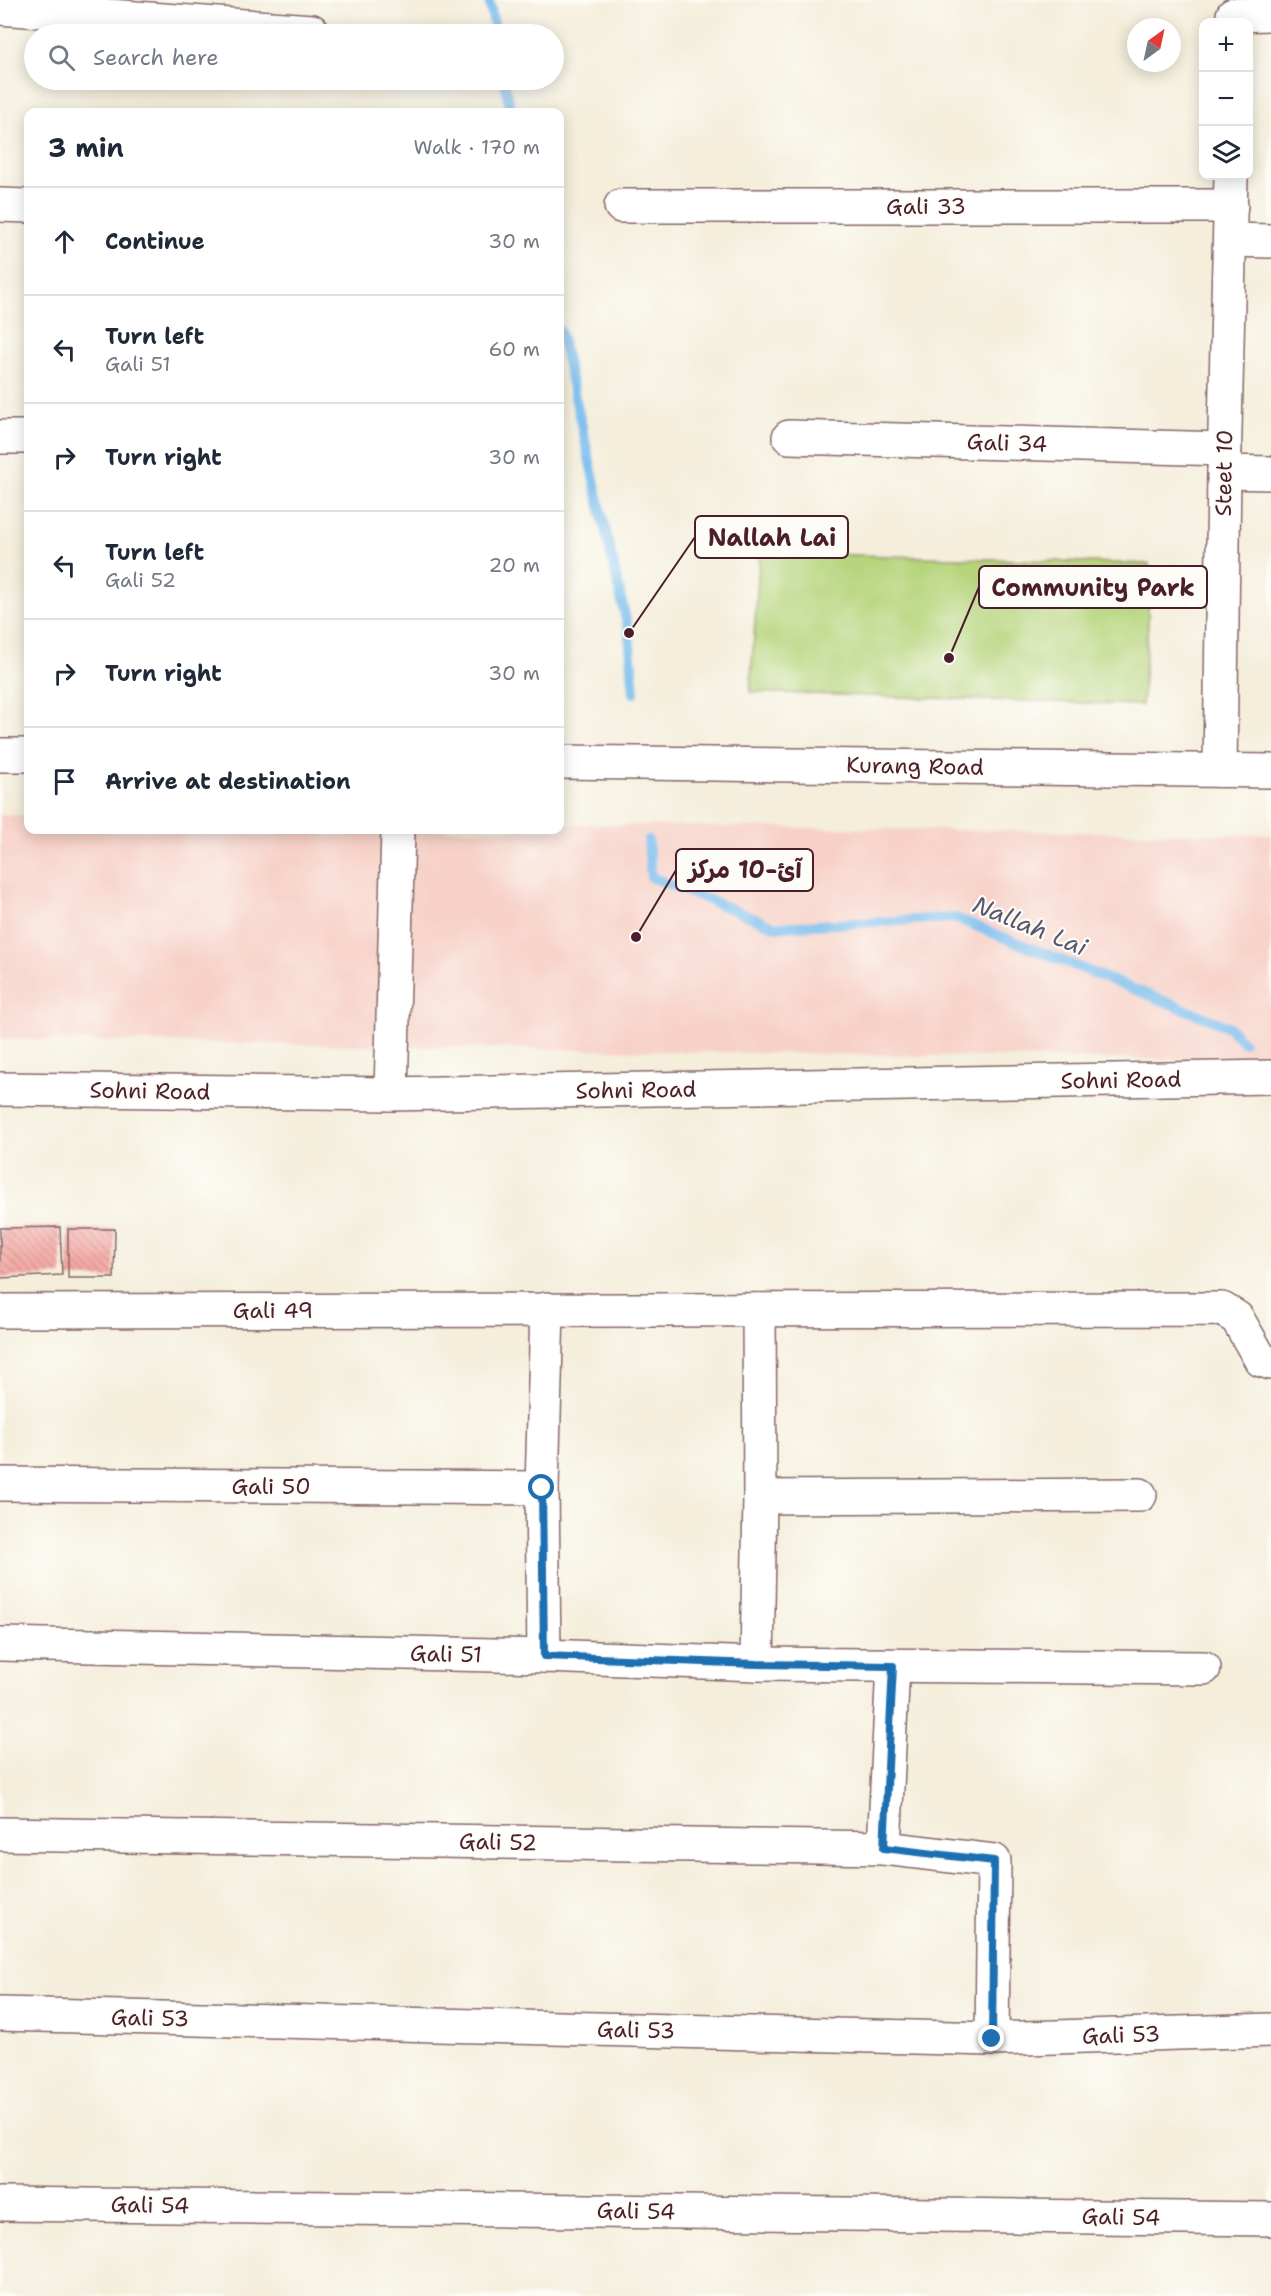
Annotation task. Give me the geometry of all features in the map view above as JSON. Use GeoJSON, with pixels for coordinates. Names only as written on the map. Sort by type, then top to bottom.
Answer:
{"type":"FeatureCollection","features":[{"type":"Feature","properties":{"kind":"street"},"geometry":{"type":"LineString","coordinates":[[0,8],[217,24]]}},
{"type":"Feature","properties":{"kind":"street"},"geometry":{"type":"LineString","coordinates":[[1233,12],[1271,14]]}},
{"type":"Feature","properties":{"kind":"street","name":"Gali 33"},"geometry":{"type":"LineString","coordinates":[[621,206],[1231,191]]}},
{"type":"Feature","properties":{"kind":"street","name":"Steet 10"},"geometry":{"type":"LineString","coordinates":[[1220,770],[1224,460],[1231,191]]}},
{"type":"Feature","properties":{"kind":"street"},"geometry":{"type":"LineString","coordinates":[[0,205],[24,206]]}},
{"type":"Feature","properties":{"kind":"street"},"geometry":{"type":"LineString","coordinates":[[1230,240],[1271,241]]}},
{"type":"Feature","properties":{"kind":"street"},"geometry":{"type":"LineString","coordinates":[[0,437],[24,437]]}},
{"type":"Feature","properties":{"kind":"street","name":"Gali 34"},"geometry":{"type":"LineString","coordinates":[[789,437],[1224,460],[1271,473]]}},
{"type":"Feature","properties":{"kind":"street"},"geometry":{"type":"LineString","coordinates":[[0,755],[24,755]]}},
{"type":"Feature","properties":{"kind":"street","name":"Kurang Road"},"geometry":{"type":"LineString","coordinates":[[564,762],[1271,771]]}},
{"type":"Feature","properties":{"kind":"street"},"geometry":{"type":"LineString","coordinates":[[391,1094],[398,834]]}},
{"type":"Feature","properties":{"kind":"street","name":"Sohni Road"},"geometry":{"type":"LineString","coordinates":[[0,1089],[391,1094],[1271,1077]]}},
{"type":"Feature","properties":{"kind":"street"},"geometry":{"type":"LineString","coordinates":[[544,1656],[542,1488],[547,1309]]}},
{"type":"Feature","properties":{"kind":"street","name":"Gali 49"},"geometry":{"type":"LineString","coordinates":[[0,1311],[1222,1309],[1238,1317],[1261,1360],[1271,1363]]}},
{"type":"Feature","properties":{"kind":"street"},"geometry":{"type":"LineString","coordinates":[[757,1664],[760,1497],[759,1310]]}},
{"type":"Feature","properties":{"kind":"street","name":"Gali 50"},"geometry":{"type":"LineString","coordinates":[[0,1484],[542,1488]]}},
{"type":"Feature","properties":{"kind":"street"},"geometry":{"type":"LineString","coordinates":[[760,1497],[1140,1495]]}},
{"type":"Feature","properties":{"kind":"street","name":"Gali 51"},"geometry":{"type":"LineString","coordinates":[[0,1644],[544,1656],[757,1664],[1204,1668]]}},
{"type":"Feature","properties":{"kind":"street"},"geometry":{"type":"LineString","coordinates":[[884,1848],[893,1666]]}},
{"type":"Feature","properties":{"kind":"street","name":"Gali 52"},"geometry":{"type":"LineString","coordinates":[[0,1834],[884,1848],[994,1861],[992,2039]]}},
{"type":"Feature","properties":{"kind":"street","name":"Gali 53"},"geometry":{"type":"LineString","coordinates":[[0,2014],[992,2039],[1271,2030]]}},
{"type":"Feature","properties":{"kind":"street","name":"Gali 54"},"geometry":{"type":"LineString","coordinates":[[0,2204],[1271,2219]]}},
{"type":"Feature","properties":{"kind":"shaded area"},"geometry":{"type":"Polygon","coordinates":[[[0,815],[24,815],[24,834],[564,834],[564,824],[1271,835],[1271,1062],[0,1039],[0,815]]]}},
{"type":"Feature","properties":{"kind":"green space"},"geometry":{"type":"Polygon","coordinates":[[[760,552],[1149,564],[1148,624],[1142,705],[750,692],[760,552]]]}},
{"type":"Feature","properties":{"kind":"building"},"geometry":{"type":"Polygon","coordinates":[[[60,1227],[62,1275],[0,1278],[0,1228],[60,1227]]]}},
{"type":"Feature","properties":{"kind":"building"},"geometry":{"type":"Polygon","coordinates":[[[68,1229],[115,1229],[114,1278],[68,1278],[68,1229]]]}},
{"type":"Feature","properties":{"kind":"waterway","name":"Nallah Lai"},"geometry":{"type":"LineString","coordinates":[[489,0],[494,24]]}},
{"type":"Feature","properties":{"kind":"waterway","name":"Nallah Lai"},"geometry":{"type":"LineString","coordinates":[[506,90],[510,108]]}},
{"type":"Feature","properties":{"kind":"waterway","name":"Nallah Lai"},"geometry":{"type":"LineString","coordinates":[[564,349],[629,633],[634,693]]}},
{"type":"Feature","properties":{"kind":"waterway","name":"Nallah Lai"},"geometry":{"type":"LineString","coordinates":[[648,840],[651,877],[776,927],[955,918],[1229,1027],[1243,1042]]}},
{"type":"Feature","properties":{"kind":"place","name":"Nallah Lai"},"geometry":{"type":"Point","coordinates":[629,633]}},
{"type":"Feature","properties":{"kind":"place","name":"Community Park"},"geometry":{"type":"Point","coordinates":[949,658]}},
{"type":"Feature","properties":{"kind":"place","name":"آئ-10 مركز"},"geometry":{"type":"Point","coordinates":[636,937]}},
{"type":"Feature","properties":{"kind":"route"},"geometry":{"type":"LineString","coordinates":[[542,1488],[544,1656],[757,1664],[893,1666],[884,1848],[994,1861],[992,2039]]}}]}
